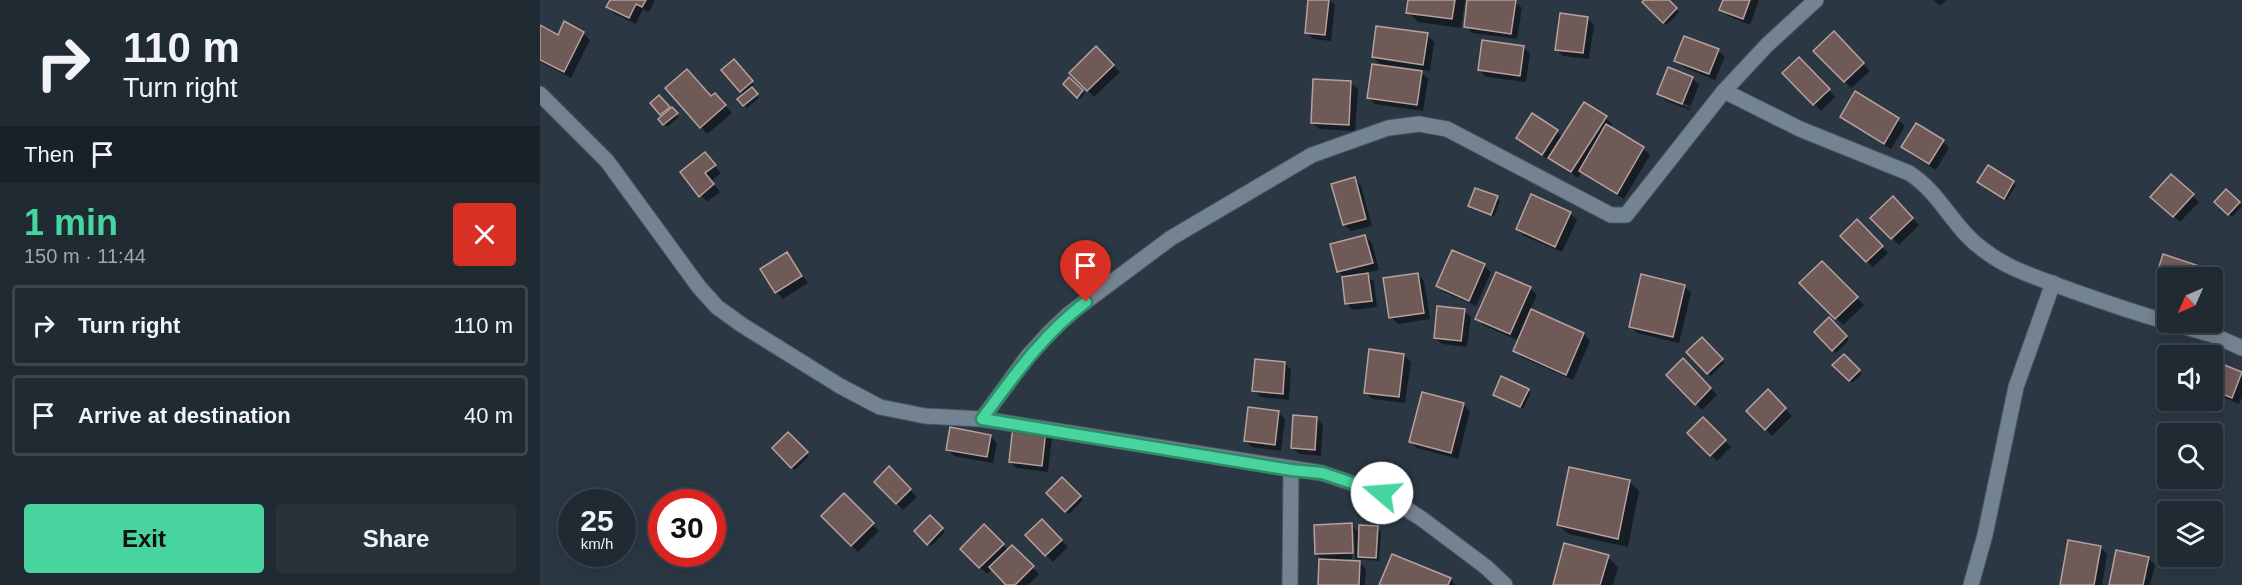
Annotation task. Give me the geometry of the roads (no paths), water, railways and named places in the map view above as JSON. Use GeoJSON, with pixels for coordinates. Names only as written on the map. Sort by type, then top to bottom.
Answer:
{"type":"FeatureCollection","features":[{"type":"Feature","properties":{"kind":"street"},"geometry":{"type":"LineString","coordinates":[[982,419],[1049,333],[1069,314],[1171,238],[1312,154],[1388,128],[1419,124],[1447,129],[1611,216],[1620,217],[1630,212],[1724,91],[1767,45],[1816,0]]}},
{"type":"Feature","properties":{"kind":"street"},"geometry":{"type":"LineString","coordinates":[[1724,91],[1800,129],[1909,173],[1923,182],[1939,199],[1956,224],[1983,251],[2013,269],[2120,308],[2157,319]]}},
{"type":"Feature","properties":{"kind":"street"},"geometry":{"type":"LineString","coordinates":[[540,94],[607,161],[699,288],[717,307],[840,386],[880,407],[925,416],[982,419],[1291,470],[1322,473],[1382,493],[1422,519],[1477,560],[1505,585]]}},
{"type":"Feature","properties":{"kind":"street"},"geometry":{"type":"LineString","coordinates":[[1971,585],[1985,535],[2016,387],[2053,283]]}},
{"type":"Feature","properties":{"kind":"street"},"geometry":{"type":"LineString","coordinates":[[2206,333],[2242,348]]}},
{"type":"Feature","properties":{"kind":"street"},"geometry":{"type":"LineString","coordinates":[[1290,585],[1291,470]]}}]}
